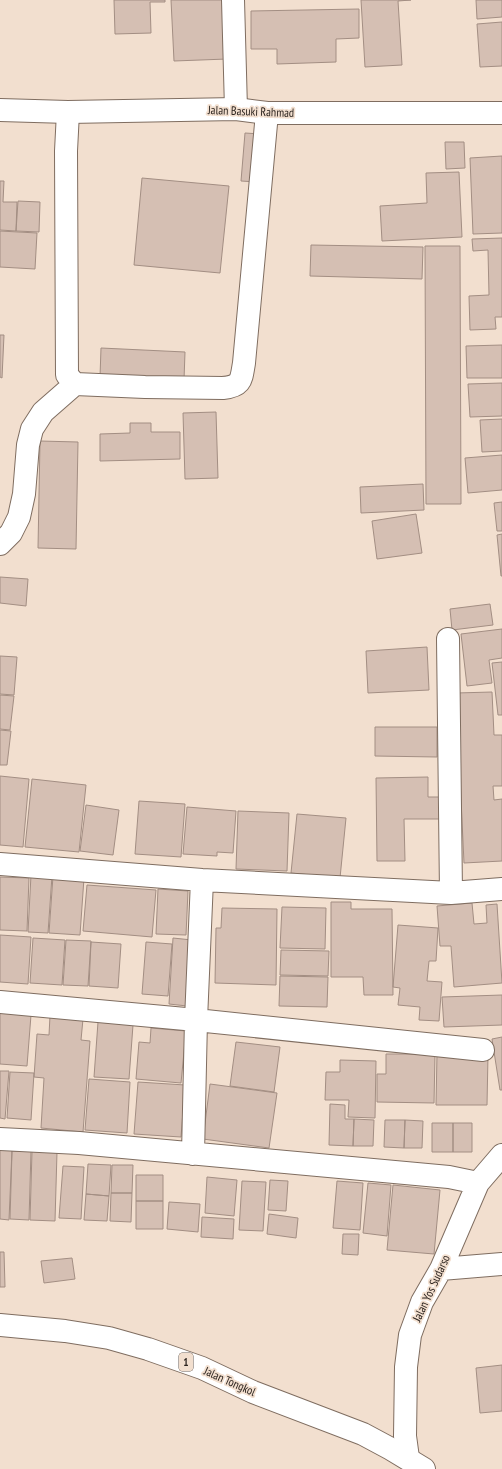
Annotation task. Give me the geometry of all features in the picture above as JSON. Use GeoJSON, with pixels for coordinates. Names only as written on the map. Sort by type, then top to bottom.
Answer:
{"type":"FeatureCollection","features":[{"type":"Feature","properties":{"kind":"main road"},"geometry":{"type":"LineString","coordinates":[[233,0],[236,109]]}},
{"type":"Feature","properties":{"kind":"main road","name":"Jalan Basuki Rahmad"},"geometry":{"type":"LineString","coordinates":[[0,110],[68,112],[236,109],[267,113],[502,113]]}},
{"type":"Feature","properties":{"kind":"main road"},"geometry":{"type":"LineString","coordinates":[[68,112],[66,151],[67,374],[75,384]]}},
{"type":"Feature","properties":{"kind":"main road"},"geometry":{"type":"LineString","coordinates":[[0,544],[11,533],[19,517],[24,494],[28,445],[32,429],[43,412],[75,384],[223,388],[234,387],[240,382],[244,363],[267,113]]}},
{"type":"Feature","properties":{"kind":"main road"},"geometry":{"type":"LineString","coordinates":[[448,639],[451,892]]}},
{"type":"Feature","properties":{"kind":"main road"},"geometry":{"type":"LineString","coordinates":[[0,864],[202,880],[451,892],[502,889]]}},
{"type":"Feature","properties":{"kind":"main road"},"geometry":{"type":"LineString","coordinates":[[193,1154],[196,1020],[202,880]]}},
{"type":"Feature","properties":{"kind":"main road"},"geometry":{"type":"LineString","coordinates":[[0,1002],[196,1020],[483,1050]]}},
{"type":"Feature","properties":{"kind":"main road"},"geometry":{"type":"LineString","coordinates":[[0,1139],[79,1143],[449,1176],[478,1183]]}},
{"type":"Feature","properties":{"kind":"main road","name":"Jalan Yos Sudarso"},"geometry":{"type":"LineString","coordinates":[[408,1459],[405,1436],[406,1367],[410,1335],[422,1302],[441,1269],[478,1183],[502,1155]]}},
{"type":"Feature","properties":{"kind":"main road"},"geometry":{"type":"LineString","coordinates":[[441,1269],[502,1264]]}},
{"type":"Feature","properties":{"kind":"main road","name":"Jalan Tongkol"},"geometry":{"type":"LineString","coordinates":[[0,1325],[66,1331],[109,1338],[148,1349],[202,1368],[253,1392],[363,1434],[408,1459]]}},
{"type":"Feature","properties":{"kind":"building"},"geometry":{"type":"Polygon","coordinates":[[[114,0],[165,0],[165,2],[150,2],[151,33],[115,34],[114,0]]]}},
{"type":"Feature","properties":{"kind":"building"},"geometry":{"type":"Polygon","coordinates":[[[171,0],[224,0],[227,59],[174,61],[171,0]]]}},
{"type":"Feature","properties":{"kind":"building"},"geometry":{"type":"Polygon","coordinates":[[[361,0],[411,0],[398,1],[402,65],[365,67],[361,0]]]}},
{"type":"Feature","properties":{"kind":"building"},"geometry":{"type":"Polygon","coordinates":[[[476,0],[502,0],[502,17],[477,19],[476,0]]]}},
{"type":"Feature","properties":{"kind":"building"},"geometry":{"type":"Polygon","coordinates":[[[359,9],[359,38],[336,39],[336,62],[277,64],[277,49],[251,49],[251,11],[359,9]]]}},
{"type":"Feature","properties":{"kind":"building"},"geometry":{"type":"Polygon","coordinates":[[[502,22],[502,66],[480,67],[477,24],[502,22]]]}},
{"type":"Feature","properties":{"kind":"building"},"geometry":{"type":"Polygon","coordinates":[[[245,133],[261,134],[257,182],[241,181],[245,133]]]}},
{"type":"Feature","properties":{"kind":"building"},"geometry":{"type":"Polygon","coordinates":[[[445,142],[464,142],[465,168],[446,169],[445,142]]]}},
{"type":"Feature","properties":{"kind":"building"},"geometry":{"type":"Polygon","coordinates":[[[502,156],[502,233],[473,234],[470,158],[502,156]]]}},
{"type":"Feature","properties":{"kind":"building"},"geometry":{"type":"Polygon","coordinates":[[[459,172],[462,237],[382,241],[380,206],[427,203],[426,173],[459,172]]]}},
{"type":"Feature","properties":{"kind":"building"},"geometry":{"type":"Polygon","coordinates":[[[142,178],[229,186],[220,273],[134,265],[142,178]]]}},
{"type":"Feature","properties":{"kind":"building"},"geometry":{"type":"Polygon","coordinates":[[[0,181],[4,181],[3,202],[17,202],[16,231],[0,230],[0,181]]]}},
{"type":"Feature","properties":{"kind":"building"},"geometry":{"type":"Polygon","coordinates":[[[18,201],[40,202],[39,232],[16,231],[18,201]]]}},
{"type":"Feature","properties":{"kind":"building"},"geometry":{"type":"Polygon","coordinates":[[[0,231],[37,233],[35,269],[0,267],[0,231]]]}},
{"type":"Feature","properties":{"kind":"building"},"geometry":{"type":"Polygon","coordinates":[[[502,238],[502,317],[495,317],[496,329],[470,330],[469,296],[489,295],[488,250],[473,251],[472,239],[502,238]]]}},
{"type":"Feature","properties":{"kind":"building"},"geometry":{"type":"Polygon","coordinates":[[[311,245],[423,247],[422,279],[310,276],[311,245]]]}},
{"type":"Feature","properties":{"kind":"building"},"geometry":{"type":"Polygon","coordinates":[[[425,246],[460,246],[461,504],[426,504],[425,246]]]}},
{"type":"Feature","properties":{"kind":"building"},"geometry":{"type":"Polygon","coordinates":[[[0,335],[4,335],[2,378],[0,377],[0,335]]]}},
{"type":"Feature","properties":{"kind":"building"},"geometry":{"type":"Polygon","coordinates":[[[502,345],[502,378],[467,378],[466,346],[502,345]]]}},
{"type":"Feature","properties":{"kind":"building"},"geometry":{"type":"Polygon","coordinates":[[[101,348],[185,352],[184,380],[100,377],[101,348]]]}},
{"type":"Feature","properties":{"kind":"building"},"geometry":{"type":"Polygon","coordinates":[[[502,383],[502,416],[470,417],[468,384],[502,383]]]}},
{"type":"Feature","properties":{"kind":"building"},"geometry":{"type":"Polygon","coordinates":[[[216,412],[218,478],[185,479],[183,413],[216,412]]]}},
{"type":"Feature","properties":{"kind":"building"},"geometry":{"type":"Polygon","coordinates":[[[502,419],[502,451],[482,452],[480,420],[502,419]]]}},
{"type":"Feature","properties":{"kind":"building"},"geometry":{"type":"Polygon","coordinates":[[[130,423],[151,423],[151,432],[180,432],[180,459],[100,461],[100,434],[130,433],[130,423]]]}},
{"type":"Feature","properties":{"kind":"building"},"geometry":{"type":"Polygon","coordinates":[[[40,441],[78,442],[76,549],[38,548],[40,441]]]}},
{"type":"Feature","properties":{"kind":"building"},"geometry":{"type":"Polygon","coordinates":[[[502,455],[502,490],[468,493],[465,458],[502,455]]]}},
{"type":"Feature","properties":{"kind":"building"},"geometry":{"type":"Polygon","coordinates":[[[423,484],[424,510],[361,513],[360,487],[423,484]]]}},
{"type":"Feature","properties":{"kind":"building"},"geometry":{"type":"Polygon","coordinates":[[[502,502],[502,531],[497,531],[494,503],[502,502]]]}},
{"type":"Feature","properties":{"kind":"building"},"geometry":{"type":"Polygon","coordinates":[[[416,514],[422,553],[377,559],[372,521],[416,514]]]}},
{"type":"Feature","properties":{"kind":"building"},"geometry":{"type":"Polygon","coordinates":[[[502,534],[502,576],[501,576],[497,535],[502,534]]]}},
{"type":"Feature","properties":{"kind":"building"},"geometry":{"type":"Polygon","coordinates":[[[0,577],[28,579],[26,606],[0,603],[0,577]]]}},
{"type":"Feature","properties":{"kind":"building"},"geometry":{"type":"Polygon","coordinates":[[[490,604],[493,625],[452,630],[450,609],[490,604]]]}},
{"type":"Feature","properties":{"kind":"building"},"geometry":{"type":"Polygon","coordinates":[[[502,629],[502,658],[489,660],[492,683],[467,686],[461,634],[502,629]]]}},
{"type":"Feature","properties":{"kind":"building"},"geometry":{"type":"Polygon","coordinates":[[[427,647],[429,690],[368,693],[366,651],[427,647]]]}},
{"type":"Feature","properties":{"kind":"building"},"geometry":{"type":"Polygon","coordinates":[[[0,656],[17,657],[14,695],[0,694],[0,656]]]}},
{"type":"Feature","properties":{"kind":"building"},"geometry":{"type":"Polygon","coordinates":[[[502,662],[502,715],[498,715],[492,663],[502,662]]]}},
{"type":"Feature","properties":{"kind":"building"},"geometry":{"type":"Polygon","coordinates":[[[492,692],[494,735],[502,735],[502,786],[493,786],[494,800],[502,799],[502,861],[464,863],[456,693],[492,692]]]}},
{"type":"Feature","properties":{"kind":"building"},"geometry":{"type":"Polygon","coordinates":[[[0,695],[14,696],[10,730],[0,729],[0,695]]]}},
{"type":"Feature","properties":{"kind":"building"},"geometry":{"type":"Polygon","coordinates":[[[375,727],[437,727],[437,757],[375,756],[375,727]]]}},
{"type":"Feature","properties":{"kind":"building"},"geometry":{"type":"Polygon","coordinates":[[[0,730],[11,731],[7,765],[0,765],[0,730]]]}},
{"type":"Feature","properties":{"kind":"building"},"geometry":{"type":"Polygon","coordinates":[[[0,776],[29,779],[23,847],[0,845],[0,776]]]}},
{"type":"Feature","properties":{"kind":"building"},"geometry":{"type":"Polygon","coordinates":[[[428,777],[428,797],[442,797],[442,819],[404,819],[405,861],[377,861],[376,778],[428,777]]]}},
{"type":"Feature","properties":{"kind":"building"},"geometry":{"type":"Polygon","coordinates":[[[32,779],[86,785],[79,852],[25,847],[32,779]]]}},
{"type":"Feature","properties":{"kind":"building"},"geometry":{"type":"Polygon","coordinates":[[[139,801],[185,804],[181,857],[135,854],[139,801]]]}},
{"type":"Feature","properties":{"kind":"building"},"geometry":{"type":"Polygon","coordinates":[[[86,805],[119,810],[113,855],[80,851],[86,805]]]}},
{"type":"Feature","properties":{"kind":"building"},"geometry":{"type":"Polygon","coordinates":[[[187,807],[236,811],[233,853],[217,852],[217,856],[183,854],[187,807]]]}},
{"type":"Feature","properties":{"kind":"building"},"geometry":{"type":"Polygon","coordinates":[[[238,811],[289,813],[287,871],[236,869],[238,811]]]}},
{"type":"Feature","properties":{"kind":"building"},"geometry":{"type":"Polygon","coordinates":[[[297,814],[346,818],[340,878],[291,873],[297,814]]]}},
{"type":"Feature","properties":{"kind":"building"},"geometry":{"type":"Polygon","coordinates":[[[31,875],[52,876],[48,933],[28,932],[31,875]]]}},
{"type":"Feature","properties":{"kind":"building"},"geometry":{"type":"Polygon","coordinates":[[[53,876],[84,878],[80,935],[49,933],[53,876]]]}},
{"type":"Feature","properties":{"kind":"building"},"geometry":{"type":"Polygon","coordinates":[[[0,877],[29,878],[27,931],[0,930],[0,877]]]}},
{"type":"Feature","properties":{"kind":"building"},"geometry":{"type":"Polygon","coordinates":[[[87,885],[156,890],[152,937],[83,931],[87,885]]]}},
{"type":"Feature","properties":{"kind":"building"},"geometry":{"type":"Polygon","coordinates":[[[158,889],[188,891],[186,935],[156,934],[158,889]]]}},
{"type":"Feature","properties":{"kind":"building"},"geometry":{"type":"Polygon","coordinates":[[[331,902],[351,902],[351,909],[392,909],[393,995],[364,995],[363,977],[331,977],[331,902]]]}},
{"type":"Feature","properties":{"kind":"building"},"geometry":{"type":"Polygon","coordinates":[[[472,903],[474,924],[487,923],[486,905],[497,904],[502,983],[454,987],[451,946],[440,946],[437,906],[472,903]]]}},
{"type":"Feature","properties":{"kind":"building"},"geometry":{"type":"Polygon","coordinates":[[[282,907],[326,908],[325,949],[280,948],[282,907]]]}},
{"type":"Feature","properties":{"kind":"building"},"geometry":{"type":"Polygon","coordinates":[[[222,908],[277,909],[276,985],[215,983],[216,928],[221,928],[222,908]]]}},
{"type":"Feature","properties":{"kind":"building"},"geometry":{"type":"Polygon","coordinates":[[[398,925],[438,928],[436,961],[429,961],[427,981],[442,982],[439,1021],[419,1020],[420,1007],[398,1005],[400,988],[393,987],[398,925]]]}},
{"type":"Feature","properties":{"kind":"building"},"geometry":{"type":"Polygon","coordinates":[[[0,935],[31,937],[28,984],[0,982],[0,935]]]}},
{"type":"Feature","properties":{"kind":"building"},"geometry":{"type":"Polygon","coordinates":[[[33,938],[65,940],[62,985],[30,983],[33,938]]]}},
{"type":"Feature","properties":{"kind":"building"},"geometry":{"type":"Polygon","coordinates":[[[173,938],[192,940],[187,1006],[169,1004],[173,938]]]}},
{"type":"Feature","properties":{"kind":"building"},"geometry":{"type":"Polygon","coordinates":[[[66,940],[91,941],[88,986],[63,985],[66,940]]]}},
{"type":"Feature","properties":{"kind":"building"},"geometry":{"type":"Polygon","coordinates":[[[91,942],[121,944],[118,988],[89,986],[91,942]]]}},
{"type":"Feature","properties":{"kind":"building"},"geometry":{"type":"Polygon","coordinates":[[[146,942],[172,944],[168,996],[142,994],[146,942]]]}},
{"type":"Feature","properties":{"kind":"building"},"geometry":{"type":"Polygon","coordinates":[[[281,950],[329,951],[328,976],[280,975],[281,950]]]}},
{"type":"Feature","properties":{"kind":"building"},"geometry":{"type":"Polygon","coordinates":[[[280,976],[328,977],[327,1007],[279,1006],[280,976]]]}},
{"type":"Feature","properties":{"kind":"building"},"geometry":{"type":"Polygon","coordinates":[[[502,995],[502,1025],[444,1027],[442,997],[502,995]]]}},
{"type":"Feature","properties":{"kind":"building"},"geometry":{"type":"Polygon","coordinates":[[[0,1012],[31,1015],[27,1066],[0,1064],[0,1012]]]}},
{"type":"Feature","properties":{"kind":"building"},"geometry":{"type":"Polygon","coordinates":[[[50,1016],[83,1019],[81,1040],[90,1041],[83,1132],[41,1128],[44,1078],[34,1077],[37,1034],[49,1035],[50,1016]]]}},
{"type":"Feature","properties":{"kind":"building"},"geometry":{"type":"Polygon","coordinates":[[[98,1022],[133,1025],[129,1079],[94,1077],[98,1022]]]}},
{"type":"Feature","properties":{"kind":"building"},"geometry":{"type":"Polygon","coordinates":[[[151,1028],[186,1031],[181,1083],[136,1079],[139,1042],[150,1043],[151,1028]]]}},
{"type":"Feature","properties":{"kind":"building"},"geometry":{"type":"Polygon","coordinates":[[[502,1037],[502,1090],[500,1090],[492,1039],[502,1037]]]}},
{"type":"Feature","properties":{"kind":"building"},"geometry":{"type":"Polygon","coordinates":[[[236,1042],[280,1047],[274,1092],[230,1086],[236,1042]]]}},
{"type":"Feature","properties":{"kind":"building"},"geometry":{"type":"Polygon","coordinates":[[[386,1054],[435,1054],[434,1103],[377,1102],[377,1074],[386,1074],[386,1054]]]}},
{"type":"Feature","properties":{"kind":"building"},"geometry":{"type":"Polygon","coordinates":[[[437,1054],[488,1055],[487,1105],[436,1105],[437,1054]]]}},
{"type":"Feature","properties":{"kind":"building"},"geometry":{"type":"Polygon","coordinates":[[[340,1060],[376,1061],[375,1118],[348,1117],[349,1100],[325,1100],[326,1072],[340,1072],[340,1060]]]}},
{"type":"Feature","properties":{"kind":"building"},"geometry":{"type":"Polygon","coordinates":[[[0,1071],[9,1071],[5,1119],[0,1118],[0,1071]]]}},
{"type":"Feature","properties":{"kind":"building"},"geometry":{"type":"Polygon","coordinates":[[[10,1072],[34,1073],[31,1120],[7,1118],[10,1072]]]}},
{"type":"Feature","properties":{"kind":"building"},"geometry":{"type":"Polygon","coordinates":[[[89,1079],[130,1082],[127,1133],[85,1130],[89,1079]]]}},
{"type":"Feature","properties":{"kind":"building"},"geometry":{"type":"Polygon","coordinates":[[[138,1082],[185,1085],[181,1137],[134,1134],[138,1082]]]}},
{"type":"Feature","properties":{"kind":"building"},"geometry":{"type":"Polygon","coordinates":[[[210,1084],[277,1093],[269,1148],[203,1139],[210,1084]]]}},
{"type":"Feature","properties":{"kind":"building"},"geometry":{"type":"Polygon","coordinates":[[[330,1104],[345,1105],[345,1119],[354,1119],[353,1146],[329,1145],[330,1104]]]}},
{"type":"Feature","properties":{"kind":"building"},"geometry":{"type":"Polygon","coordinates":[[[354,1119],[374,1120],[373,1146],[353,1146],[354,1119]]]}},
{"type":"Feature","properties":{"kind":"building"},"geometry":{"type":"Polygon","coordinates":[[[385,1120],[405,1120],[404,1148],[384,1147],[385,1120]]]}},
{"type":"Feature","properties":{"kind":"building"},"geometry":{"type":"Polygon","coordinates":[[[405,1120],[423,1121],[422,1148],[404,1148],[405,1120]]]}},
{"type":"Feature","properties":{"kind":"building"},"geometry":{"type":"Polygon","coordinates":[[[432,1123],[453,1123],[453,1152],[432,1152],[432,1123]]]}},
{"type":"Feature","properties":{"kind":"building"},"geometry":{"type":"Polygon","coordinates":[[[453,1123],[472,1123],[472,1152],[453,1152],[453,1123]]]}},
{"type":"Feature","properties":{"kind":"building"},"geometry":{"type":"Polygon","coordinates":[[[0,1150],[12,1150],[9,1220],[0,1219],[0,1150]]]}},
{"type":"Feature","properties":{"kind":"building"},"geometry":{"type":"Polygon","coordinates":[[[12,1151],[31,1151],[29,1220],[10,1219],[12,1151]]]}},
{"type":"Feature","properties":{"kind":"building"},"geometry":{"type":"Polygon","coordinates":[[[32,1151],[57,1152],[55,1221],[30,1220],[32,1151]]]}},
{"type":"Feature","properties":{"kind":"building"},"geometry":{"type":"Polygon","coordinates":[[[88,1164],[111,1165],[109,1196],[86,1194],[88,1164]]]}},
{"type":"Feature","properties":{"kind":"building"},"geometry":{"type":"Polygon","coordinates":[[[112,1165],[133,1165],[132,1193],[111,1193],[112,1165]]]}},
{"type":"Feature","properties":{"kind":"building"},"geometry":{"type":"Polygon","coordinates":[[[63,1166],[84,1167],[81,1219],[59,1218],[63,1166]]]}},
{"type":"Feature","properties":{"kind":"building"},"geometry":{"type":"Polygon","coordinates":[[[136,1175],[163,1175],[163,1201],[136,1201],[136,1175]]]}},
{"type":"Feature","properties":{"kind":"building"},"geometry":{"type":"Polygon","coordinates":[[[207,1177],[237,1180],[234,1216],[205,1213],[207,1177]]]}},
{"type":"Feature","properties":{"kind":"building"},"geometry":{"type":"Polygon","coordinates":[[[270,1180],[288,1181],[286,1211],[268,1210],[270,1180]]]}},
{"type":"Feature","properties":{"kind":"building"},"geometry":{"type":"Polygon","coordinates":[[[242,1181],[266,1182],[263,1231],[239,1230],[242,1181]]]}},
{"type":"Feature","properties":{"kind":"building"},"geometry":{"type":"Polygon","coordinates":[[[337,1181],[363,1183],[360,1230],[333,1228],[337,1181]]]}},
{"type":"Feature","properties":{"kind":"building"},"geometry":{"type":"Polygon","coordinates":[[[368,1183],[391,1185],[387,1236],[363,1233],[368,1183]]]}},
{"type":"Feature","properties":{"kind":"building"},"geometry":{"type":"Polygon","coordinates":[[[393,1185],[440,1190],[434,1254],[387,1250],[393,1185]]]}},
{"type":"Feature","properties":{"kind":"building"},"geometry":{"type":"Polygon","coordinates":[[[111,1193],[132,1193],[131,1222],[110,1221],[111,1193]]]}},
{"type":"Feature","properties":{"kind":"building"},"geometry":{"type":"Polygon","coordinates":[[[86,1194],[109,1196],[107,1221],[84,1220],[86,1194]]]}},
{"type":"Feature","properties":{"kind":"building"},"geometry":{"type":"Polygon","coordinates":[[[136,1201],[163,1201],[163,1229],[136,1229],[136,1201]]]}},
{"type":"Feature","properties":{"kind":"building"},"geometry":{"type":"Polygon","coordinates":[[[169,1202],[200,1204],[198,1232],[167,1229],[169,1202]]]}},
{"type":"Feature","properties":{"kind":"building"},"geometry":{"type":"Polygon","coordinates":[[[269,1214],[298,1218],[296,1238],[267,1234],[269,1214]]]}},
{"type":"Feature","properties":{"kind":"building"},"geometry":{"type":"Polygon","coordinates":[[[202,1217],[234,1219],[233,1239],[201,1237],[202,1217]]]}},
{"type":"Feature","properties":{"kind":"building"},"geometry":{"type":"Polygon","coordinates":[[[343,1234],[359,1234],[358,1255],[342,1254],[343,1234]]]}},
{"type":"Feature","properties":{"kind":"building"},"geometry":{"type":"Polygon","coordinates":[[[0,1252],[4,1252],[5,1287],[0,1287],[0,1252]]]}},
{"type":"Feature","properties":{"kind":"building"},"geometry":{"type":"Polygon","coordinates":[[[72,1258],[75,1279],[44,1283],[41,1261],[72,1258]]]}},
{"type":"Feature","properties":{"kind":"building"},"geometry":{"type":"Polygon","coordinates":[[[502,1365],[502,1411],[480,1413],[476,1368],[502,1365]]]}}]}
